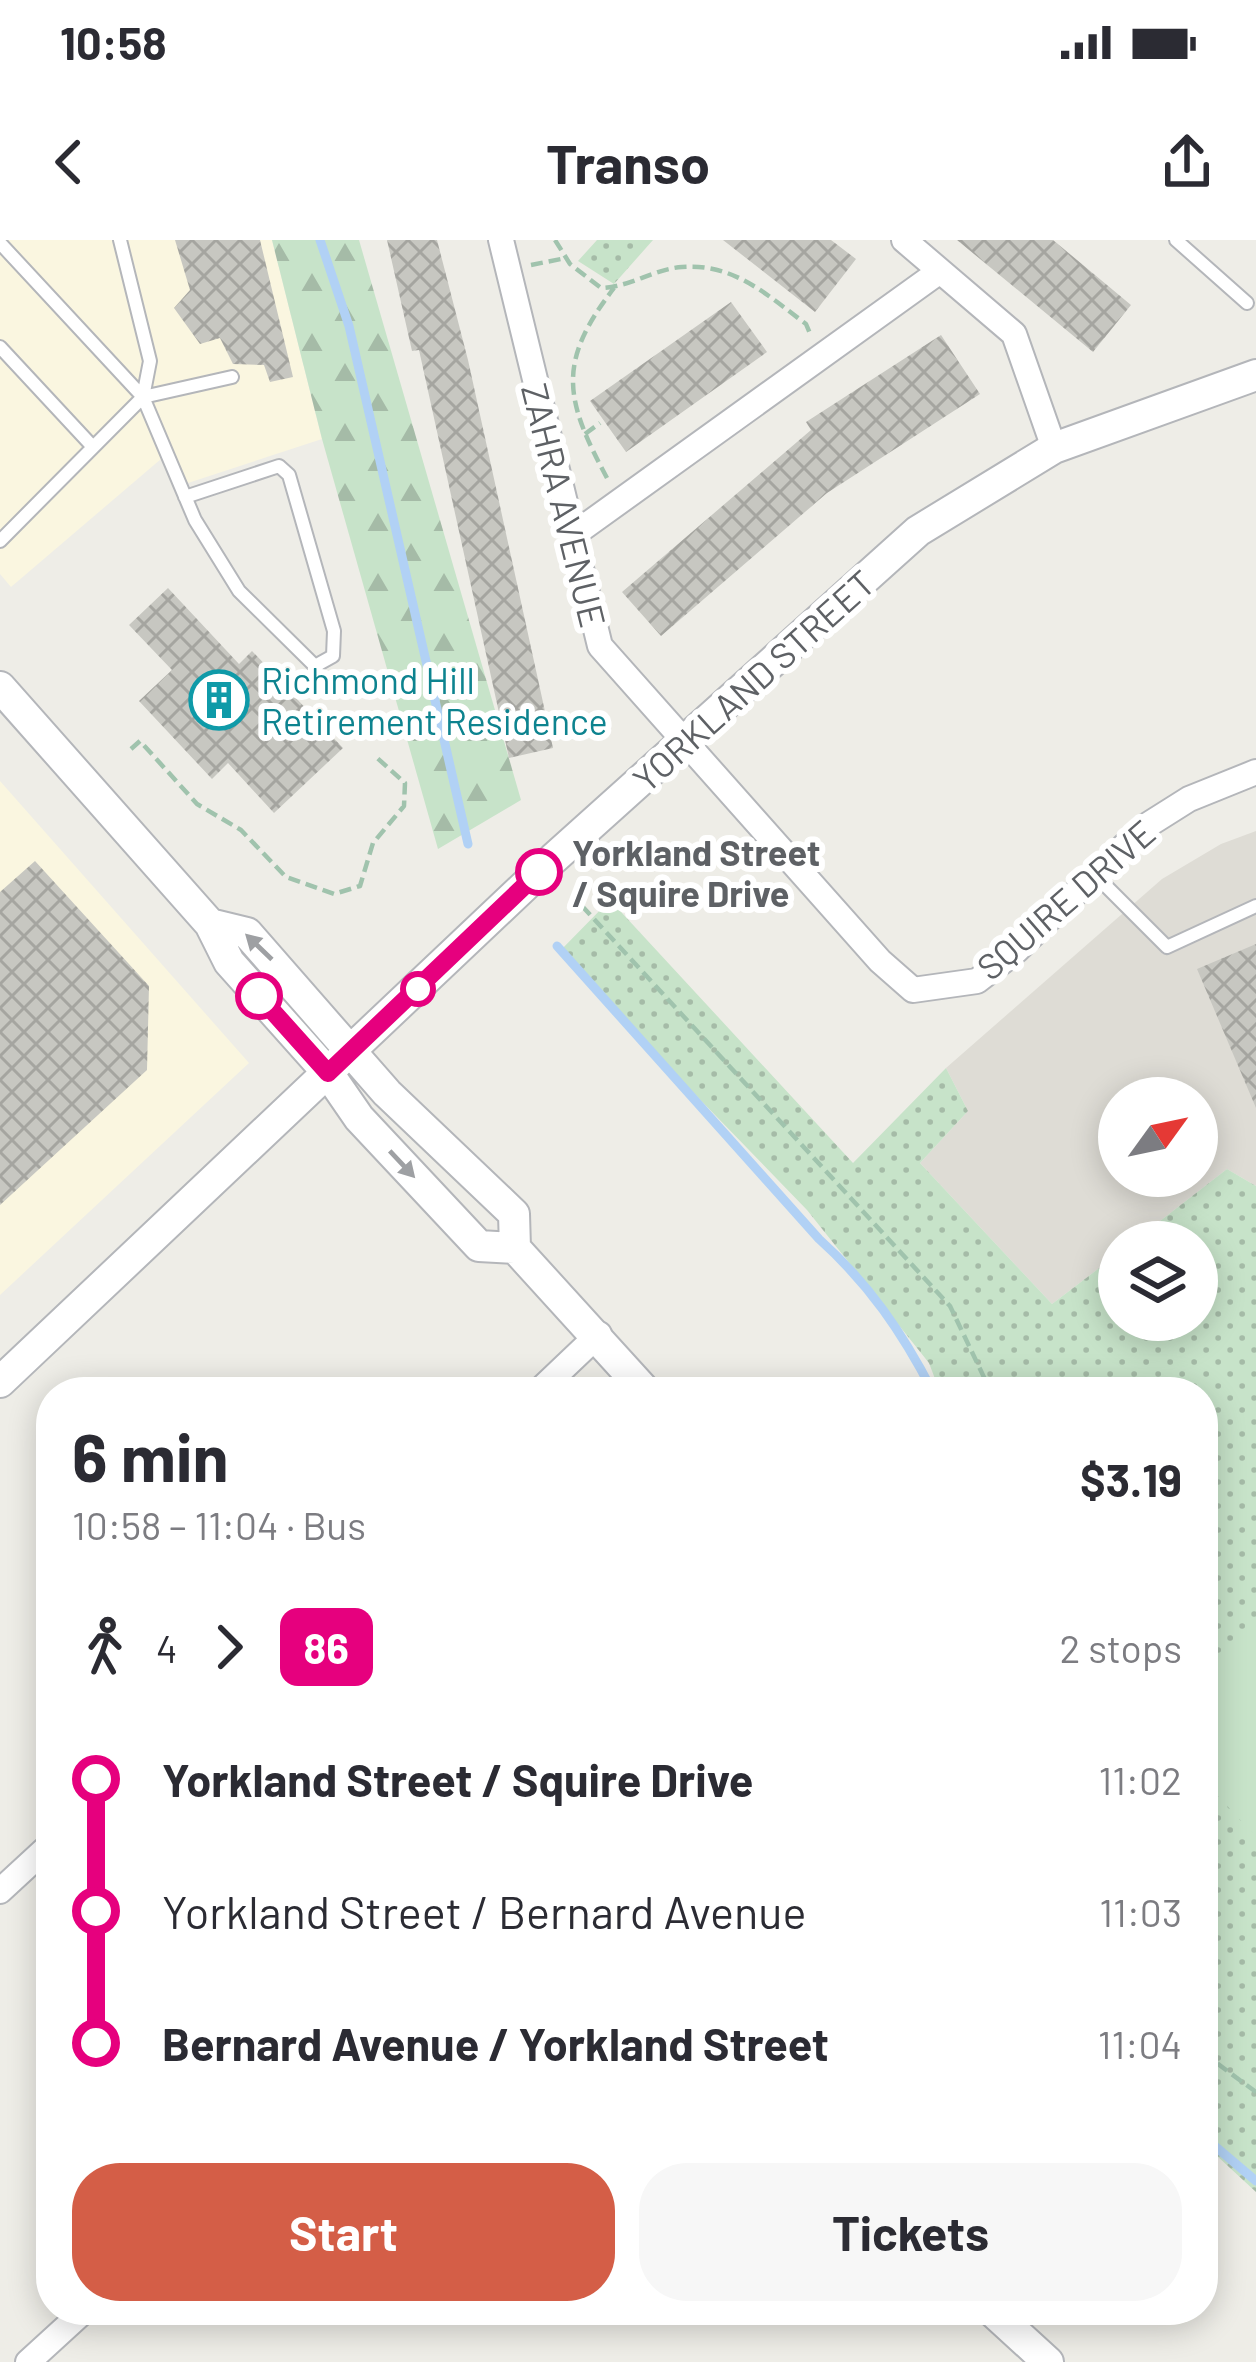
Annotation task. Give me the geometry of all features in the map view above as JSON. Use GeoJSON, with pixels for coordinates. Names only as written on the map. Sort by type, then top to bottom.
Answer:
{"type":"FeatureCollection","features":[{"type":"Feature","properties":{"kind":"street","name":"ZAHRA AVENUE"},"geometry":{"type":"LineString","coordinates":[[501,240],[600,646],[685,743]]}},
{"type":"Feature","properties":{"kind":"street"},"geometry":{"type":"LineString","coordinates":[[904,240],[1014,334],[1054,448]]}},
{"type":"Feature","properties":{"kind":"street"},"geometry":{"type":"LineString","coordinates":[[573,535],[940,272]]}},
{"type":"Feature","properties":{"kind":"street","name":"YORKLAND STREET"},"geometry":{"type":"LineString","coordinates":[[0,1382],[553,859],[918,532],[1054,448],[1256,375]]}},
{"type":"Feature","properties":{"kind":"street"},"geometry":{"type":"LineString","coordinates":[[0,687],[210,924],[229,962],[328,1073],[358,1118],[479,1246],[515,1248],[634,1377]]}},
{"type":"Feature","properties":{"kind":"street","name":"SQUIRE DRIVE"},"geometry":{"type":"LineString","coordinates":[[685,743],[880,961],[914,990],[976,980],[1017,950],[1093,873],[1174,808],[1256,772]]}},
{"type":"Feature","properties":{"kind":"street"},"geometry":{"type":"LineString","coordinates":[[210,924],[247,933],[387,1093],[514,1214],[515,1248]]}},
{"type":"Feature","properties":{"kind":"street"},"geometry":{"type":"LineString","coordinates":[[554,1377],[599,1334]]}},
{"type":"Feature","properties":{"kind":"street"},"geometry":{"type":"LineString","coordinates":[[0,1891],[36,1858]]}},
{"type":"Feature","properties":{"kind":"street"},"geometry":{"type":"LineString","coordinates":[[28,2362],[69,2325]]}},
{"type":"Feature","properties":{"kind":"street"},"geometry":{"type":"LineString","coordinates":[[1007,2325],[1048,2362]]}},
{"type":"Feature","properties":{"kind":"lane"},"geometry":{"type":"LineString","coordinates":[[120,240],[150,362],[143,397]]}},
{"type":"Feature","properties":{"kind":"lane"},"geometry":{"type":"LineString","coordinates":[[1176,240],[1247,303]]}},
{"type":"Feature","properties":{"kind":"lane"},"geometry":{"type":"LineString","coordinates":[[0,243],[143,397],[185,497],[239,591],[315,665],[333,656],[334,631],[289,475],[279,466],[185,497]]}},
{"type":"Feature","properties":{"kind":"lane"},"geometry":{"type":"LineString","coordinates":[[0,347],[93,447]]}},
{"type":"Feature","properties":{"kind":"lane"},"geometry":{"type":"LineString","coordinates":[[0,541],[143,397],[232,377]]}},
{"type":"Feature","properties":{"kind":"lane"},"geometry":{"type":"LineString","coordinates":[[1093,873],[1167,946],[1256,906]]}},
{"type":"Feature","properties":{"kind":"path"},"geometry":{"type":"LineString","coordinates":[[555,240],[566,258],[601,288],[680,267],[738,274],[806,324],[823,360]]}},
{"type":"Feature","properties":{"kind":"path"},"geometry":{"type":"LineString","coordinates":[[508,269],[566,258]]}},
{"type":"Feature","properties":{"kind":"path"},"geometry":{"type":"LineString","coordinates":[[614,288],[583,328],[572,358],[572,398],[584,435],[623,500]]}},
{"type":"Feature","properties":{"kind":"path"},"geometry":{"type":"LineString","coordinates":[[584,435],[600,423]]}},
{"type":"Feature","properties":{"kind":"path"},"geometry":{"type":"LineString","coordinates":[[131,749],[140,741],[197,804],[241,830],[286,877],[334,894],[360,886],[373,843],[404,806],[405,784],[375,756]]}},
{"type":"Feature","properties":{"kind":"path"},"geometry":{"type":"LineString","coordinates":[[582,906],[950,1306],[984,1377]]}},
{"type":"Feature","properties":{"kind":"path"},"geometry":{"type":"LineString","coordinates":[[1218,2064],[1256,2092]]}},
{"type":"Feature","properties":{"kind":"shaded area"},"geometry":{"type":"Polygon","coordinates":[[[0,240],[272,240],[322,439],[188,483],[161,459],[11,587],[0,574],[0,240]]]}},
{"type":"Feature","properties":{"kind":"shaded area"},"geometry":{"type":"Polygon","coordinates":[[[0,781],[249,1063],[0,1295],[0,781]]]}},
{"type":"Feature","properties":{"kind":"shaded area"},"geometry":{"type":"Polygon","coordinates":[[[1256,831],[1256,1186],[1227,1169],[1218,1176],[1218,1077],[1098,1077],[1098,1197],[1191,1197],[1160,1221],[1098,1221],[1098,1269],[1052,1304],[920,1163],[968,1111],[946,1068],[1162,879],[1221,844],[1256,831]]]}},
{"type":"Feature","properties":{"kind":"green space"},"geometry":{"type":"Polygon","coordinates":[[[272,240],[359,240],[521,800],[438,849],[322,439],[272,240]]]}},
{"type":"Feature","properties":{"kind":"green space"},"geometry":{"type":"Polygon","coordinates":[[[597,240],[653,240],[614,284],[578,261],[597,240]]]}},
{"type":"Feature","properties":{"kind":"green space"},"geometry":{"type":"Polygon","coordinates":[[[610,900],[853,1163],[946,1068],[968,1111],[920,1163],[1052,1304],[1098,1269],[1098,1341],[1218,1341],[1218,1221],[1160,1221],[1191,1197],[1218,1197],[1218,1176],[1227,1169],[1256,1186],[1256,2192],[1218,2157],[1218,1377],[934,1377],[929,1363],[807,1210],[558,953],[610,900]]]}},
{"type":"Feature","properties":{"kind":"green space"},"geometry":{"type":"Polygon","coordinates":[[[1256,1624],[1256,1837],[1218,1796],[1218,1659],[1256,1624]]]}},
{"type":"Feature","properties":{"kind":"building"},"geometry":{"type":"Polygon","coordinates":[[[175,240],[260,240],[293,377],[270,382],[264,365],[233,364],[220,338],[200,344],[174,308],[190,290],[175,240]]]}},
{"type":"Feature","properties":{"kind":"building"},"geometry":{"type":"Polygon","coordinates":[[[387,240],[437,240],[553,748],[509,758],[419,350],[412,351],[387,240]]]}},
{"type":"Feature","properties":{"kind":"building"},"geometry":{"type":"Polygon","coordinates":[[[723,240],[831,240],[856,259],[815,312],[723,240]]]}},
{"type":"Feature","properties":{"kind":"building"},"geometry":{"type":"Polygon","coordinates":[[[957,240],[1053,240],[1131,305],[1093,352],[957,240]]]}},
{"type":"Feature","properties":{"kind":"building"},"geometry":{"type":"Polygon","coordinates":[[[731,302],[767,352],[626,452],[590,401],[731,302]]]}},
{"type":"Feature","properties":{"kind":"building"},"geometry":{"type":"Polygon","coordinates":[[[941,335],[980,394],[827,493],[661,636],[622,592],[811,430],[806,422],[941,335]]]}},
{"type":"Feature","properties":{"kind":"building","name":"Richmond Hill Retirement Residence"},"geometry":{"type":"Polygon","coordinates":[[[168,588],[239,664],[252,651],[276,676],[283,669],[303,691],[296,698],[343,748],[274,813],[228,763],[212,779],[139,701],[172,670],[129,625],[168,588]]]}},
{"type":"Feature","properties":{"kind":"building"},"geometry":{"type":"Polygon","coordinates":[[[35,861],[149,986],[147,1070],[0,1205],[0,892],[35,861]]]}},
{"type":"Feature","properties":{"kind":"building"},"geometry":{"type":"Polygon","coordinates":[[[1256,944],[1256,1108],[1197,969],[1256,944]]]}},
{"type":"Feature","properties":{"kind":"waterway"},"geometry":{"type":"LineString","coordinates":[[320,240],[349,326],[468,844]]}},
{"type":"Feature","properties":{"kind":"waterway"},"geometry":{"type":"LineString","coordinates":[[557,946],[869,1291],[924,1377]]}},
{"type":"Feature","properties":{"kind":"waterway"},"geometry":{"type":"LineString","coordinates":[[1218,2149],[1256,2181]]}},
{"type":"Feature","properties":{"kind":"bus line","name":"86"},"geometry":{"type":"LineString","coordinates":[[259,996],[328,1073],[539,872]]}},
{"type":"Feature","properties":{"kind":"place","name":"Richmond Hill Retirement Residence"},"geometry":{"type":"Point","coordinates":[219,700]}},
{"type":"Feature","properties":{"kind":"place","name":"Yorkland Street / Squire Drive"},"geometry":{"type":"Point","coordinates":[539,872]}}]}
